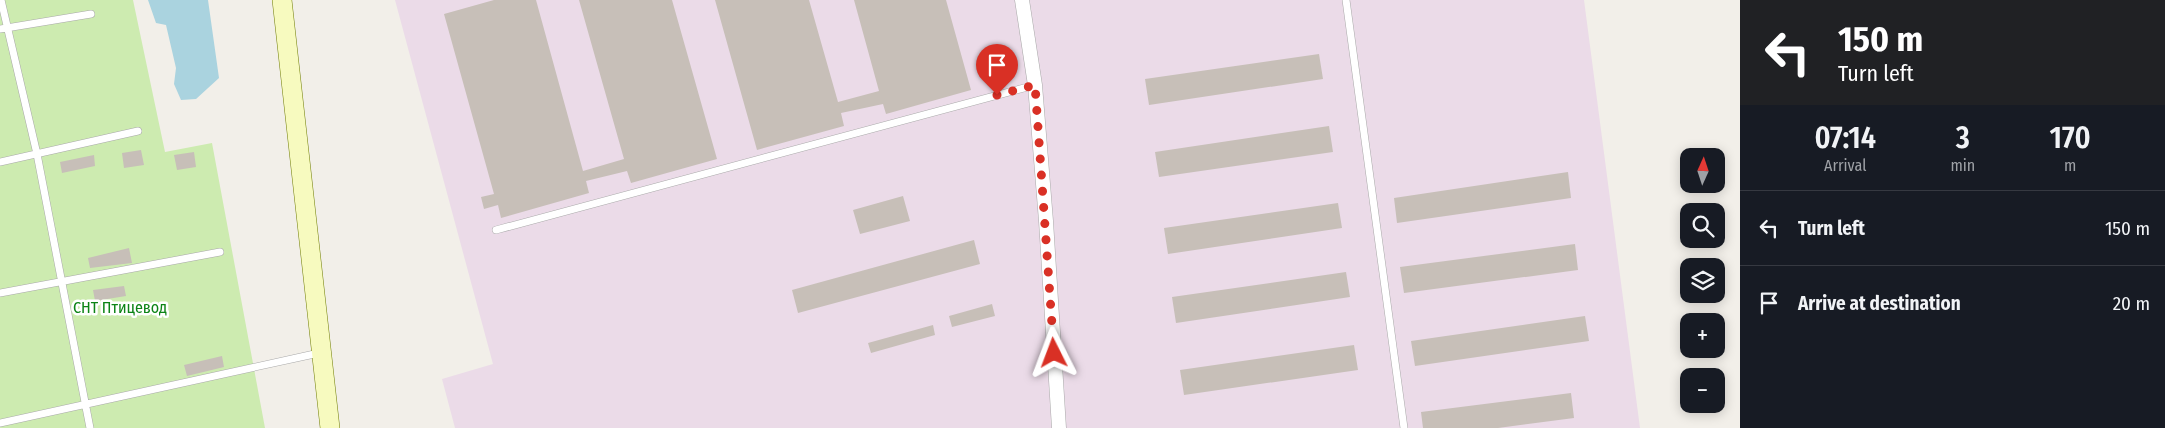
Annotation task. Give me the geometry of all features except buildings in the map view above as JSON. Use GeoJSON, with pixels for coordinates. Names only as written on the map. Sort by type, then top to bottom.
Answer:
{"type":"FeatureCollection","features":[{"type":"Feature","properties":{"kind":"street"},"geometry":{"type":"LineString","coordinates":[[282,0],[330,428]]}},
{"type":"Feature","properties":{"kind":"street"},"geometry":{"type":"LineString","coordinates":[[1022,0],[1035,85],[1059,428]]}},
{"type":"Feature","properties":{"kind":"lane"},"geometry":{"type":"LineString","coordinates":[[1,0],[4,29],[37,154],[90,428]]}},
{"type":"Feature","properties":{"kind":"lane"},"geometry":{"type":"LineString","coordinates":[[1346,0],[1404,428]]}},
{"type":"Feature","properties":{"kind":"lane"},"geometry":{"type":"LineString","coordinates":[[4,29],[91,14]]}},
{"type":"Feature","properties":{"kind":"lane"},"geometry":{"type":"LineString","coordinates":[[496,230],[1035,85]]}},
{"type":"Feature","properties":{"kind":"lane"},"geometry":{"type":"LineString","coordinates":[[0,162],[138,131]]}},
{"type":"Feature","properties":{"kind":"lane"},"geometry":{"type":"LineString","coordinates":[[0,293],[220,252]]}},
{"type":"Feature","properties":{"kind":"lane"},"geometry":{"type":"LineString","coordinates":[[0,423],[86,406],[322,352]]}},
{"type":"Feature","properties":{"kind":"shaded area"},"geometry":{"type":"Polygon","coordinates":[[[395,0],[1584,0],[1640,428],[455,428],[442,379],[493,364],[395,0]]]}},
{"type":"Feature","properties":{"kind":"green space","name":"СНТ Птицевод"},"geometry":{"type":"Polygon","coordinates":[[[0,0],[133,0],[165,152],[212,143],[265,428],[0,428],[0,0]]]}},
{"type":"Feature","properties":{"kind":"water"},"geometry":{"type":"Polygon","coordinates":[[[148,0],[208,0],[219,78],[196,99],[181,100],[174,84],[176,68],[166,25],[156,23],[148,0]]]}},
{"type":"Feature","properties":{"kind":"route"},"geometry":{"type":"LineString","coordinates":[[997,95],[1035,85],[1054,353]]}}]}
